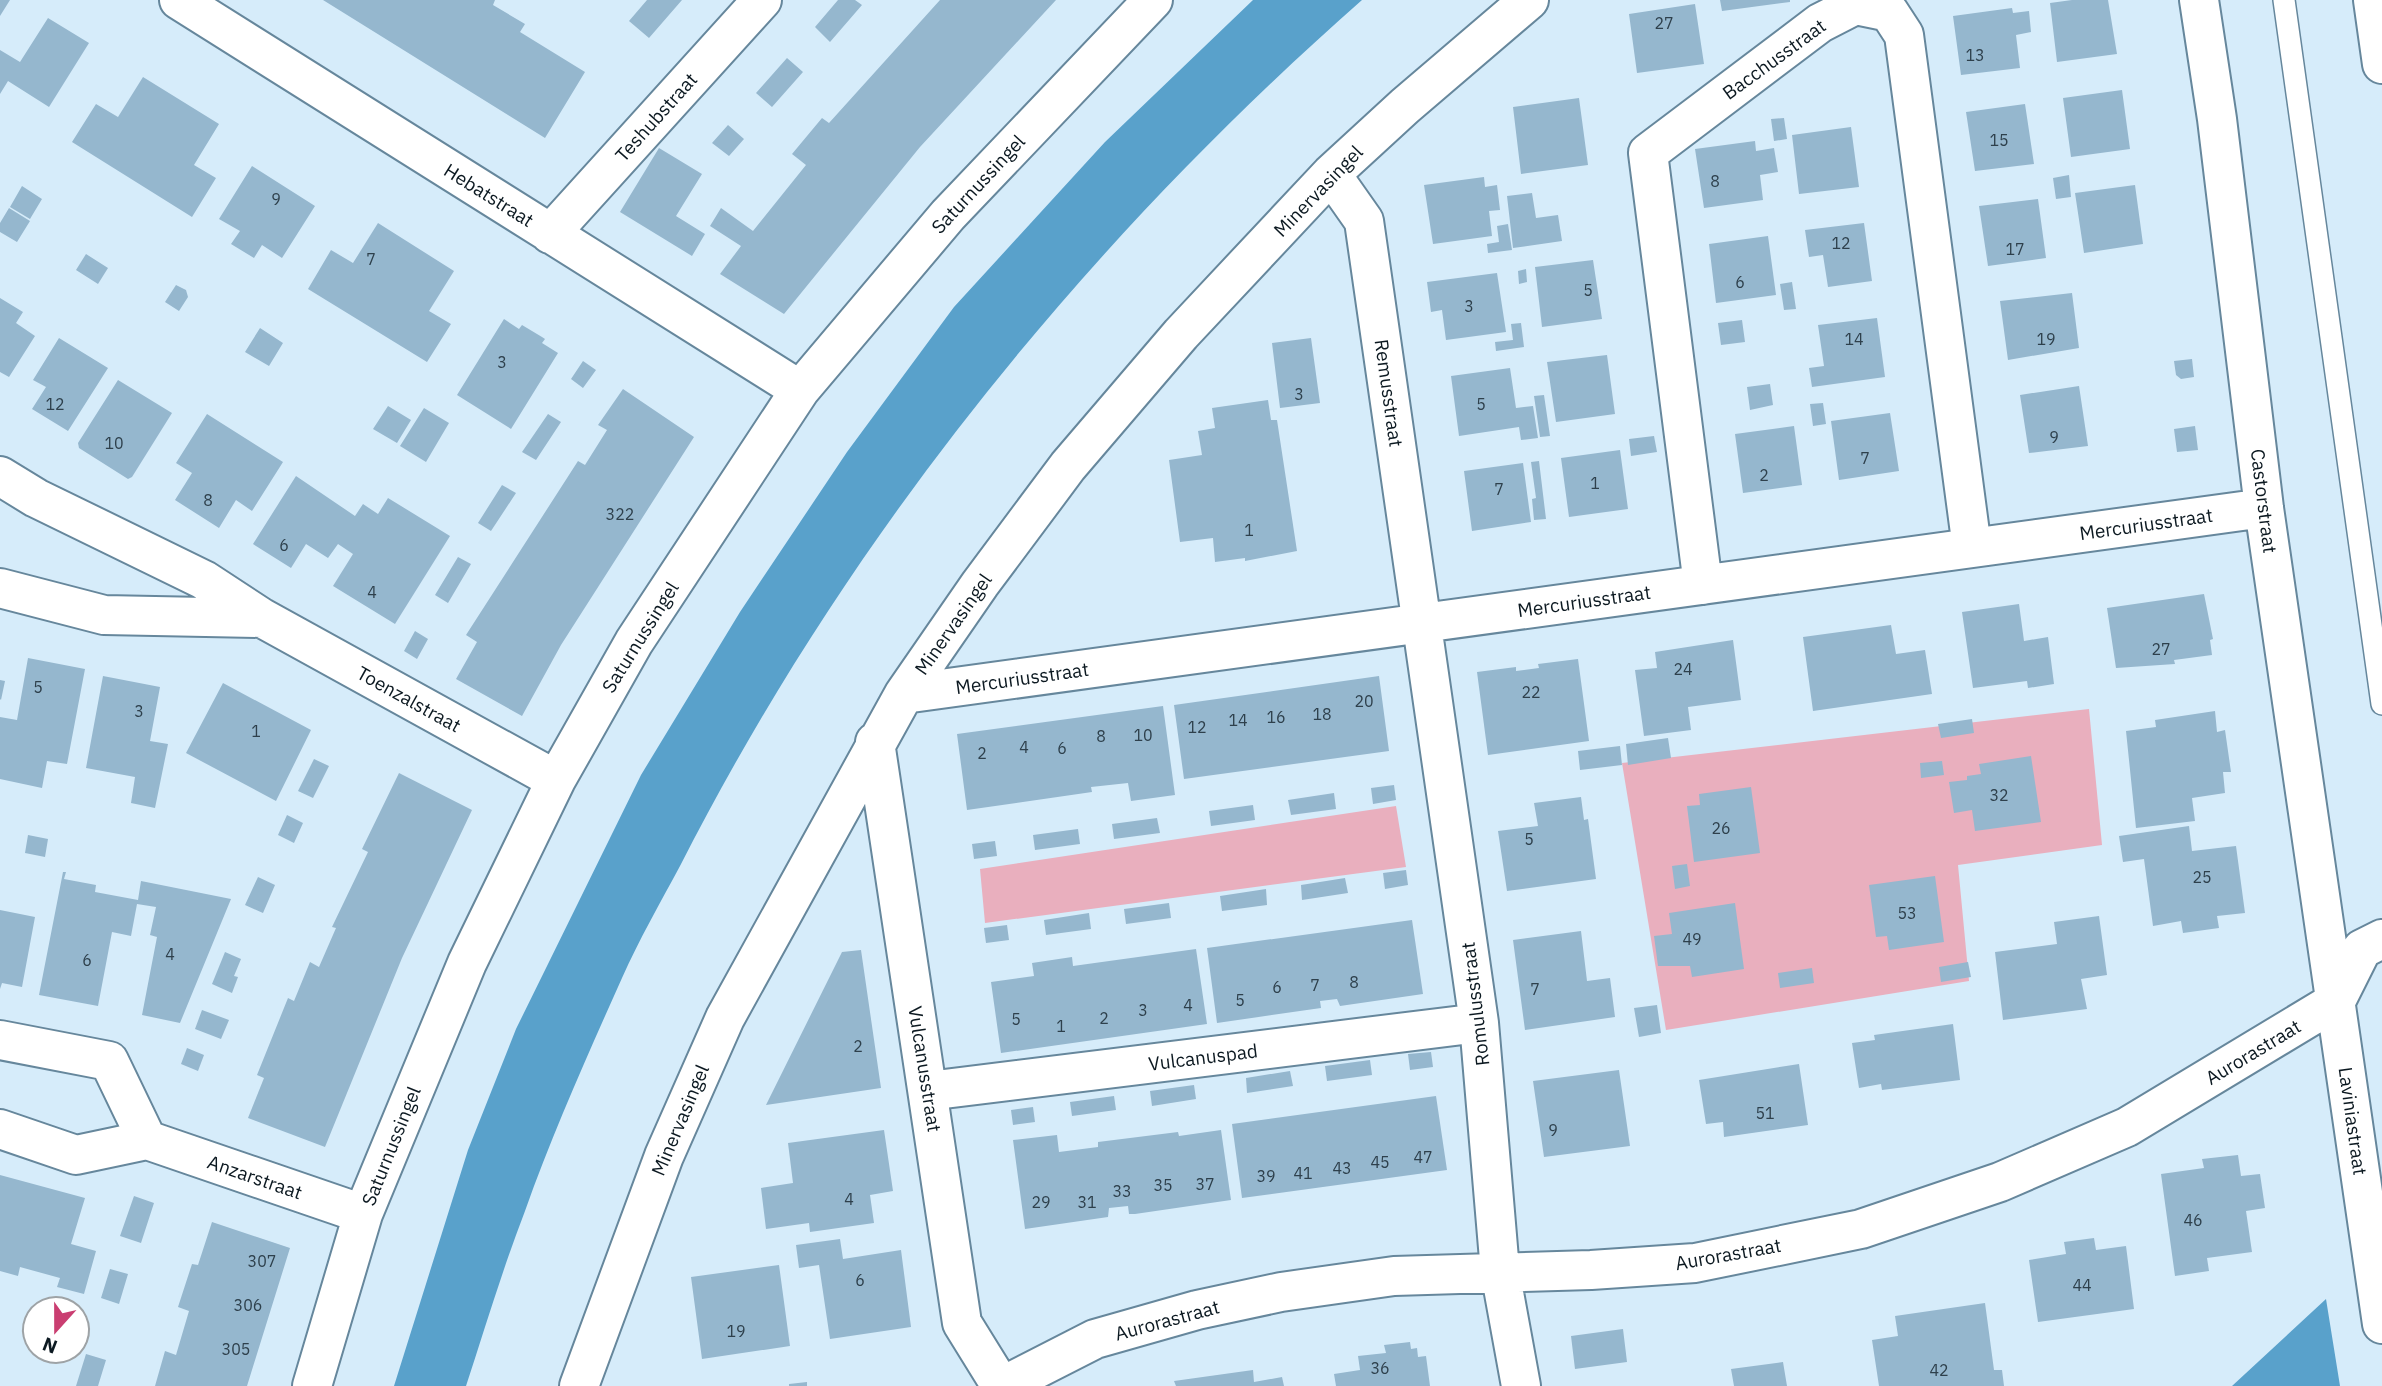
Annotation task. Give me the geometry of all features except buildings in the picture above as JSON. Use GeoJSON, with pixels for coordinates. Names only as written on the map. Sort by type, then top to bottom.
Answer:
{"type":"FeatureCollection","features":[{"type":"Feature","properties":{"kind":"street","name":"Hebatstraat"},"geometry":{"type":"LineString","coordinates":[[179,0],[800,390]]}},
{"type":"Feature","properties":{"kind":"street","name":"Teshubstraat"},"geometry":{"type":"LineString","coordinates":[[550,234],[762,0]]}},
{"type":"Feature","properties":{"kind":"street","name":"Saturnussingel"},"geometry":{"type":"LineString","coordinates":[[312,1386],[363,1214],[467,962],[556,780],[634,642],[800,390],[948,215],[1153,0]]}},
{"type":"Feature","properties":{"kind":"street","name":"Minervasingel"},"geometry":{"type":"LineString","coordinates":[[579,1386],[664,1156],[725,1018],[875,742],[904,694],[980,584],[1068,466],[1181,334],[1331,174],[1405,106],[1529,0]]}},
{"type":"Feature","properties":{"kind":"street","name":"Castorstraat"},"geometry":{"type":"LineString","coordinates":[[2199,0],[2217,119],[2264,508],[2336,1000]]}},
{"type":"Feature","properties":{"kind":"street"},"geometry":{"type":"LineString","coordinates":[[2373,0],[2382,64]]}},
{"type":"Feature","properties":{"kind":"street","name":"Bacchusstraat"},"geometry":{"type":"LineString","coordinates":[[1703,585],[1648,153],[1820,23],[1855,5],[1889,12],[1904,36],[1972,548]]}},
{"type":"Feature","properties":{"kind":"street","name":"Remusstraat"},"geometry":{"type":"LineString","coordinates":[[1331,174],[1364,221],[1422,623]]}},
{"type":"Feature","properties":{"kind":"street","name":"Toenzalstraat"},"geometry":{"type":"LineString","coordinates":[[0,477],[36,498],[204,580],[262,618],[556,780]]}},
{"type":"Feature","properties":{"kind":"street","name":"Mercuriusstraat"},"geometry":{"type":"LineString","coordinates":[[904,694],[2264,508]]}},
{"type":"Feature","properties":{"kind":"street","name":"Toenzalstraat"},"geometry":{"type":"LineString","coordinates":[[0,589],[104,615],[262,618]]}},
{"type":"Feature","properties":{"kind":"street","name":"Romulusstraat"},"geometry":{"type":"LineString","coordinates":[[1422,623],[1479,1023],[1500,1271],[1521,1386]]}},
{"type":"Feature","properties":{"kind":"street","name":"Vulcanusstraat"},"geometry":{"type":"LineString","coordinates":[[875,742],[962,1323],[1002,1386]]}},
{"type":"Feature","properties":{"kind":"street"},"geometry":{"type":"LineString","coordinates":[[2336,1000],[2362,949],[2382,939]]}},
{"type":"Feature","properties":{"kind":"street","name":"Aurorastraat"},"geometry":{"type":"LineString","coordinates":[[1002,1386],[1095,1339],[1197,1310],[1281,1292],[1394,1276],[1591,1270],[1695,1263],[1861,1229],[2000,1182],[2127,1127],[2336,1000]]}},
{"type":"Feature","properties":{"kind":"street","name":"Laviniastraat"},"geometry":{"type":"LineString","coordinates":[[2336,1000],[2382,1324]]}},
{"type":"Feature","properties":{"kind":"street","name":"Vulcanuspad"},"geometry":{"type":"LineString","coordinates":[[928,1091],[1479,1023]]}},
{"type":"Feature","properties":{"kind":"street"},"geometry":{"type":"LineString","coordinates":[[0,1040],[109,1061],[147,1140],[76,1155],[0,1129]]}},
{"type":"Feature","properties":{"kind":"street","name":"Anzarstraat"},"geometry":{"type":"LineString","coordinates":[[147,1140],[363,1214]]}},
{"type":"Feature","properties":{"kind":"lane"},"geometry":{"type":"LineString","coordinates":[[2284,0],[2382,704]]}},
{"type":"Feature","properties":{"kind":"shaded area"},"geometry":{"type":"Polygon","coordinates":[[[2089,709],[2102,845],[1958,865],[1969,981],[1666,1030],[1622,763],[2089,709]]]}},
{"type":"Feature","properties":{"kind":"shaded area"},"geometry":{"type":"Polygon","coordinates":[[[1396,806],[1406,867],[985,923],[980,869],[1396,806]]]}},
{"type":"Feature","properties":{"kind":"water"},"geometry":{"type":"Polygon","coordinates":[[[1253,0],[1362,0],[1260,94],[1162,192],[1068,295],[980,401],[896,512],[818,626],[746,744],[635,950],[547,1152],[509,1254],[466,1386],[394,1386],[468,1150],[516,1029],[641,775],[740,612],[847,452],[954,307],[1105,142],[1253,0]]]}},
{"type":"Feature","properties":{"kind":"water"},"geometry":{"type":"Polygon","coordinates":[[[2326,1299],[2340,1386],[2232,1386],[2326,1299]]]}}]}
